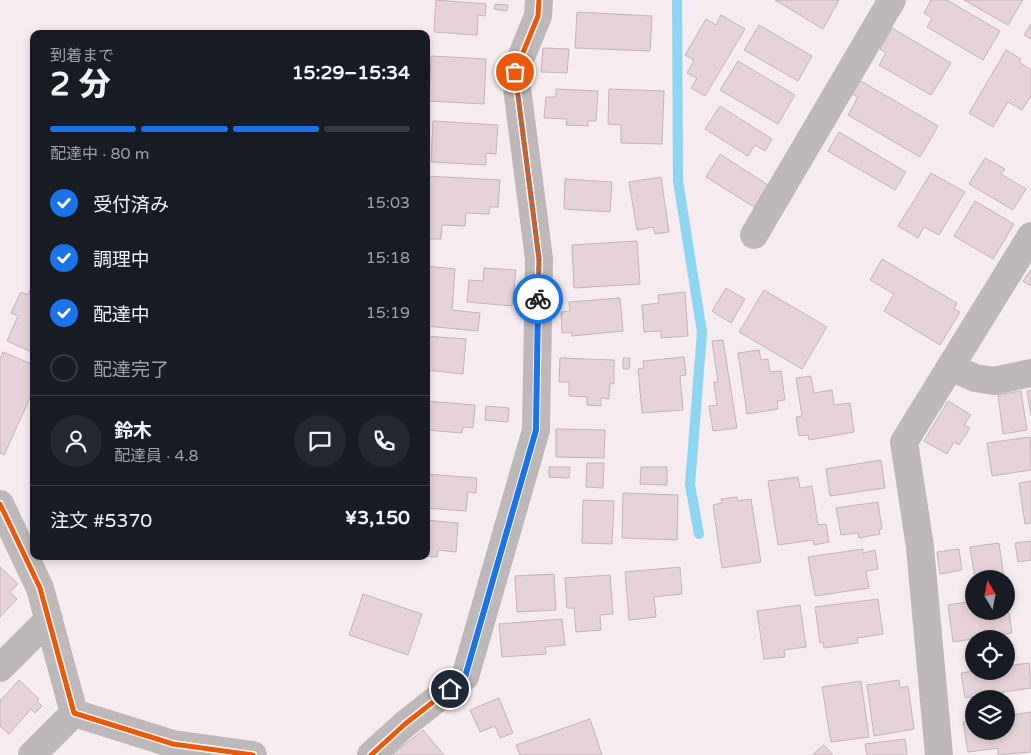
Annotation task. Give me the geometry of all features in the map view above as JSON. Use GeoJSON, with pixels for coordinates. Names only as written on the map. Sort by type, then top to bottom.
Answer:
{"type":"FeatureCollection","features":[{"type":"Feature","properties":{"kind":"street"},"geometry":{"type":"LineString","coordinates":[[371,755],[405,724],[465,677],[536,430],[539,259],[515,72],[538,16],[539,0]]}},
{"type":"Feature","properties":{"kind":"street"},"geometry":{"type":"LineString","coordinates":[[754,235],[892,0]]}},
{"type":"Feature","properties":{"kind":"street"},"geometry":{"type":"LineString","coordinates":[[939,755],[920,547],[904,442],[1031,236]]}},
{"type":"Feature","properties":{"kind":"street"},"geometry":{"type":"LineString","coordinates":[[951,367],[975,378],[994,381],[1031,372]]}},
{"type":"Feature","properties":{"kind":"street"},"geometry":{"type":"LineString","coordinates":[[0,504],[40,588],[74,713]]}},
{"type":"Feature","properties":{"kind":"street"},"geometry":{"type":"LineString","coordinates":[[0,668],[49,619]]}},
{"type":"Feature","properties":{"kind":"street"},"geometry":{"type":"LineString","coordinates":[[32,755],[74,713]]}},
{"type":"Feature","properties":{"kind":"street"},"geometry":{"type":"LineString","coordinates":[[74,713],[173,744],[253,755]]}},
{"type":"Feature","properties":{"kind":"building"},"geometry":{"type":"Polygon","coordinates":[[[436,0],[486,4],[485,16],[478,15],[477,35],[434,32],[436,0]]]}},
{"type":"Feature","properties":{"kind":"building"},"geometry":{"type":"Polygon","coordinates":[[[775,0],[839,0],[823,29],[775,0]]]}},
{"type":"Feature","properties":{"kind":"building"},"geometry":{"type":"Polygon","coordinates":[[[931,0],[947,0],[1000,31],[983,60],[927,27],[932,18],[924,13],[931,0]]]}},
{"type":"Feature","properties":{"kind":"building"},"geometry":{"type":"Polygon","coordinates":[[[964,0],[1023,0],[1008,25],[964,0]]]}},
{"type":"Feature","properties":{"kind":"building"},"geometry":{"type":"Polygon","coordinates":[[[495,4],[508,5],[507,11],[494,9],[495,4]]]}},
{"type":"Feature","properties":{"kind":"building"},"geometry":{"type":"Polygon","coordinates":[[[577,12],[652,16],[650,51],[575,48],[577,12]]]}},
{"type":"Feature","properties":{"kind":"building"},"geometry":{"type":"Polygon","coordinates":[[[721,15],[745,29],[705,96],[691,88],[697,78],[687,73],[694,60],[685,55],[706,19],[716,25],[721,15]]]}},
{"type":"Feature","properties":{"kind":"building"},"geometry":{"type":"Polygon","coordinates":[[[1031,24],[1031,39],[1024,35],[1031,24]]]}},
{"type":"Feature","properties":{"kind":"building"},"geometry":{"type":"Polygon","coordinates":[[[759,25],[812,56],[798,81],[744,50],[759,25]]]}},
{"type":"Feature","properties":{"kind":"building"},"geometry":{"type":"Polygon","coordinates":[[[892,28],[951,63],[931,95],[879,65],[886,53],[880,49],[892,28]]]}},
{"type":"Feature","properties":{"kind":"building"},"geometry":{"type":"Polygon","coordinates":[[[543,48],[569,49],[567,73],[541,72],[543,48]]]}},
{"type":"Feature","properties":{"kind":"building"},"geometry":{"type":"Polygon","coordinates":[[[1006,50],[1021,59],[1019,62],[1031,70],[1031,98],[1022,110],[1008,102],[993,127],[969,113],[1006,50]]]}},
{"type":"Feature","properties":{"kind":"building"},"geometry":{"type":"Polygon","coordinates":[[[431,56],[486,59],[484,104],[430,101],[431,56]]]}},
{"type":"Feature","properties":{"kind":"building"},"geometry":{"type":"Polygon","coordinates":[[[738,61],[795,95],[778,124],[720,90],[738,61]]]}},
{"type":"Feature","properties":{"kind":"building"},"geometry":{"type":"Polygon","coordinates":[[[859,80],[938,126],[920,157],[848,115],[858,97],[851,94],[859,80]]]}},
{"type":"Feature","properties":{"kind":"building"},"geometry":{"type":"Polygon","coordinates":[[[556,89],[598,91],[596,121],[588,121],[588,126],[566,125],[567,119],[544,118],[546,97],[556,97],[556,89]]]}},
{"type":"Feature","properties":{"kind":"building"},"geometry":{"type":"Polygon","coordinates":[[[609,89],[664,91],[662,144],[621,143],[621,125],[608,124],[609,89]]]}},
{"type":"Feature","properties":{"kind":"building"},"geometry":{"type":"Polygon","coordinates":[[[720,106],[772,139],[765,151],[755,145],[748,156],[705,129],[720,106]]]}},
{"type":"Feature","properties":{"kind":"building"},"geometry":{"type":"Polygon","coordinates":[[[433,121],[498,125],[496,154],[486,153],[486,165],[431,162],[433,121]]]}},
{"type":"Feature","properties":{"kind":"building"},"geometry":{"type":"Polygon","coordinates":[[[839,132],[906,172],[895,190],[828,151],[839,132]]]}},
{"type":"Feature","properties":{"kind":"building"},"geometry":{"type":"Polygon","coordinates":[[[720,154],[768,185],[754,207],[706,177],[720,154]]]}},
{"type":"Feature","properties":{"kind":"building"},"geometry":{"type":"Polygon","coordinates":[[[985,158],[1005,169],[1001,174],[1026,189],[1013,210],[969,184],[985,158]]]}},
{"type":"Feature","properties":{"kind":"building"},"geometry":{"type":"Polygon","coordinates":[[[931,173],[965,192],[939,235],[924,227],[918,238],[898,226],[931,173]]]}},
{"type":"Feature","properties":{"kind":"building"},"geometry":{"type":"Polygon","coordinates":[[[430,176],[500,180],[498,207],[490,207],[489,214],[466,213],[465,226],[442,225],[441,239],[430,239],[430,176]]]}},
{"type":"Feature","properties":{"kind":"building"},"geometry":{"type":"Polygon","coordinates":[[[661,177],[669,232],[655,234],[653,227],[637,230],[629,182],[661,177]]]}},
{"type":"Feature","properties":{"kind":"building"},"geometry":{"type":"Polygon","coordinates":[[[565,179],[612,182],[610,212],[564,209],[565,179]]]}},
{"type":"Feature","properties":{"kind":"building"},"geometry":{"type":"Polygon","coordinates":[[[975,201],[1014,224],[993,259],[954,236],[975,201]]]}},
{"type":"Feature","properties":{"kind":"building"},"geometry":{"type":"Polygon","coordinates":[[[637,241],[640,284],[574,288],[572,245],[637,241]]]}},
{"type":"Feature","properties":{"kind":"building"},"geometry":{"type":"Polygon","coordinates":[[[882,259],[957,303],[954,309],[960,312],[940,345],[884,311],[894,294],[870,280],[882,259]]]}},
{"type":"Feature","properties":{"kind":"building"},"geometry":{"type":"Polygon","coordinates":[[[430,266],[455,269],[452,310],[480,313],[478,331],[430,326],[430,266]]]}},
{"type":"Feature","properties":{"kind":"building"},"geometry":{"type":"Polygon","coordinates":[[[484,268],[516,270],[512,306],[467,302],[469,280],[483,281],[484,268]]]}},
{"type":"Feature","properties":{"kind":"building"},"geometry":{"type":"Polygon","coordinates":[[[1031,270],[1031,286],[1023,281],[1031,270]]]}},
{"type":"Feature","properties":{"kind":"building"},"geometry":{"type":"Polygon","coordinates":[[[726,288],[745,299],[731,323],[712,311],[726,288]]]}},
{"type":"Feature","properties":{"kind":"building"},"geometry":{"type":"Polygon","coordinates":[[[30,290],[30,351],[7,341],[18,316],[11,313],[21,292],[28,295],[30,290]]]}},
{"type":"Feature","properties":{"kind":"building"},"geometry":{"type":"Polygon","coordinates":[[[764,290],[827,327],[802,369],[739,332],[764,290]]]}},
{"type":"Feature","properties":{"kind":"building"},"geometry":{"type":"Polygon","coordinates":[[[685,292],[688,336],[661,338],[661,331],[644,332],[642,305],[659,303],[658,295],[685,292]]]}},
{"type":"Feature","properties":{"kind":"building"},"geometry":{"type":"Polygon","coordinates":[[[620,298],[623,331],[572,336],[572,332],[562,333],[561,312],[570,311],[569,302],[620,298]]]}},
{"type":"Feature","properties":{"kind":"building"},"geometry":{"type":"Polygon","coordinates":[[[430,336],[466,339],[463,374],[430,370],[430,336]]]}},
{"type":"Feature","properties":{"kind":"building"},"geometry":{"type":"Polygon","coordinates":[[[723,340],[737,428],[713,431],[709,406],[717,405],[714,382],[718,382],[712,341],[723,340]]]}},
{"type":"Feature","properties":{"kind":"building"},"geometry":{"type":"Polygon","coordinates":[[[759,350],[761,360],[768,359],[770,372],[781,371],[785,400],[777,401],[778,409],[747,414],[738,353],[759,350]]]}},
{"type":"Feature","properties":{"kind":"building"},"geometry":{"type":"Polygon","coordinates":[[[3,352],[30,363],[30,398],[4,455],[0,453],[0,359],[3,352]]]}},
{"type":"Feature","properties":{"kind":"building"},"geometry":{"type":"Polygon","coordinates":[[[684,357],[686,375],[680,376],[683,410],[642,413],[638,369],[644,368],[643,361],[684,357]]]}},
{"type":"Feature","properties":{"kind":"building"},"geometry":{"type":"Polygon","coordinates":[[[560,358],[614,360],[614,384],[610,383],[609,399],[601,398],[601,406],[587,405],[587,397],[569,396],[569,382],[559,382],[560,358]]]}},
{"type":"Feature","properties":{"kind":"building"},"geometry":{"type":"Polygon","coordinates":[[[623,358],[630,358],[629,369],[623,369],[623,358]]]}},
{"type":"Feature","properties":{"kind":"building"},"geometry":{"type":"Polygon","coordinates":[[[811,376],[814,393],[832,390],[834,405],[850,403],[854,432],[809,440],[808,435],[799,436],[796,417],[802,416],[796,378],[811,376]]]}},
{"type":"Feature","properties":{"kind":"building"},"geometry":{"type":"Polygon","coordinates":[[[1031,390],[1031,416],[1027,391],[1031,390]]]}},
{"type":"Feature","properties":{"kind":"building"},"geometry":{"type":"Polygon","coordinates":[[[1021,391],[1027,430],[1003,434],[998,395],[1021,391]]]}},
{"type":"Feature","properties":{"kind":"building"},"geometry":{"type":"Polygon","coordinates":[[[430,401],[475,405],[473,428],[463,427],[462,433],[430,430],[430,401]]]}},
{"type":"Feature","properties":{"kind":"building"},"geometry":{"type":"Polygon","coordinates":[[[948,401],[971,415],[964,425],[970,428],[959,445],[954,442],[947,454],[924,441],[948,401]]]}},
{"type":"Feature","properties":{"kind":"building"},"geometry":{"type":"Polygon","coordinates":[[[486,406],[509,408],[508,422],[485,420],[486,406]]]}},
{"type":"Feature","properties":{"kind":"building"},"geometry":{"type":"Polygon","coordinates":[[[556,429],[605,430],[604,458],[556,457],[556,429]]]}},
{"type":"Feature","properties":{"kind":"building"},"geometry":{"type":"Polygon","coordinates":[[[1030,437],[1031,470],[992,476],[987,443],[1030,437]]]}},
{"type":"Feature","properties":{"kind":"building"},"geometry":{"type":"Polygon","coordinates":[[[881,460],[885,488],[830,496],[826,469],[881,460]]]}},
{"type":"Feature","properties":{"kind":"building"},"geometry":{"type":"Polygon","coordinates":[[[587,463],[604,463],[603,488],[586,487],[587,463]]]}},
{"type":"Feature","properties":{"kind":"building"},"geometry":{"type":"Polygon","coordinates":[[[549,467],[570,467],[569,478],[549,477],[549,467]]]}},
{"type":"Feature","properties":{"kind":"building"},"geometry":{"type":"Polygon","coordinates":[[[641,467],[667,467],[667,485],[640,484],[641,467]]]}},
{"type":"Feature","properties":{"kind":"building"},"geometry":{"type":"Polygon","coordinates":[[[430,474],[477,478],[476,493],[468,492],[466,511],[430,508],[430,474]]]}},
{"type":"Feature","properties":{"kind":"building"},"geometry":{"type":"Polygon","coordinates":[[[798,477],[800,488],[812,486],[818,525],[826,524],[829,542],[814,545],[813,540],[778,545],[768,481],[798,477]]]}},
{"type":"Feature","properties":{"kind":"building"},"geometry":{"type":"Polygon","coordinates":[[[1031,481],[1031,523],[1025,524],[1019,483],[1031,481]]]}},
{"type":"Feature","properties":{"kind":"building"},"geometry":{"type":"Polygon","coordinates":[[[623,493],[678,495],[677,540],[622,538],[623,493]]]}},
{"type":"Feature","properties":{"kind":"building"},"geometry":{"type":"Polygon","coordinates":[[[737,497],[738,501],[751,499],[761,562],[722,568],[713,505],[722,503],[721,499],[737,497]]]}},
{"type":"Feature","properties":{"kind":"building"},"geometry":{"type":"Polygon","coordinates":[[[583,500],[614,501],[612,544],[582,543],[583,500]]]}},
{"type":"Feature","properties":{"kind":"building"},"geometry":{"type":"Polygon","coordinates":[[[878,502],[882,529],[879,530],[880,534],[859,538],[858,533],[841,535],[836,508],[878,502]]]}},
{"type":"Feature","properties":{"kind":"building"},"geometry":{"type":"Polygon","coordinates":[[[430,520],[458,523],[456,552],[438,550],[437,557],[430,556],[430,520]]]}},
{"type":"Feature","properties":{"kind":"building"},"geometry":{"type":"Polygon","coordinates":[[[1031,541],[1031,560],[1018,562],[1015,543],[1031,541]]]}},
{"type":"Feature","properties":{"kind":"building"},"geometry":{"type":"Polygon","coordinates":[[[999,543],[1003,570],[974,570],[970,547],[999,543]]]}},
{"type":"Feature","properties":{"kind":"building"},"geometry":{"type":"Polygon","coordinates":[[[863,549],[863,553],[875,550],[878,569],[866,571],[869,588],[815,596],[808,557],[863,549]]]}},
{"type":"Feature","properties":{"kind":"building"},"geometry":{"type":"Polygon","coordinates":[[[959,549],[962,570],[940,574],[937,552],[959,549]]]}},
{"type":"Feature","properties":{"kind":"building"},"geometry":{"type":"Polygon","coordinates":[[[0,567],[18,584],[10,592],[17,599],[0,617],[0,567]]]}},
{"type":"Feature","properties":{"kind":"building"},"geometry":{"type":"Polygon","coordinates":[[[680,567],[682,594],[654,597],[656,617],[629,620],[625,572],[680,567]]]}},
{"type":"Feature","properties":{"kind":"building"},"geometry":{"type":"Polygon","coordinates":[[[554,574],[556,610],[517,612],[515,576],[554,574]]]}},
{"type":"Feature","properties":{"kind":"building"},"geometry":{"type":"Polygon","coordinates":[[[610,575],[613,614],[600,615],[601,630],[576,632],[574,608],[567,608],[565,578],[610,575]]]}},
{"type":"Feature","properties":{"kind":"building"},"geometry":{"type":"Polygon","coordinates":[[[363,594],[422,614],[408,655],[349,635],[363,594]]]}},
{"type":"Feature","properties":{"kind":"building"},"geometry":{"type":"Polygon","coordinates":[[[878,599],[883,634],[857,638],[858,643],[824,648],[823,642],[820,643],[815,607],[878,599]]]}},
{"type":"Feature","properties":{"kind":"building"},"geometry":{"type":"Polygon","coordinates":[[[965,602],[965,620],[1010,620],[1012,630],[965,630],[965,640],[953,642],[948,605],[965,602]]]}},
{"type":"Feature","properties":{"kind":"building"},"geometry":{"type":"Polygon","coordinates":[[[800,605],[806,647],[784,650],[785,657],[764,659],[757,611],[800,605]]]}},
{"type":"Feature","properties":{"kind":"building"},"geometry":{"type":"Polygon","coordinates":[[[562,619],[565,645],[545,647],[546,654],[502,657],[499,624],[562,619]]]}},
{"type":"Feature","properties":{"kind":"building"},"geometry":{"type":"Polygon","coordinates":[[[1029,663],[1031,688],[1015,690],[965,690],[965,698],[961,673],[965,672],[965,680],[1015,680],[1015,665],[1029,663]]]}},
{"type":"Feature","properties":{"kind":"building"},"geometry":{"type":"Polygon","coordinates":[[[19,680],[39,699],[37,701],[42,706],[35,713],[31,709],[9,734],[0,726],[0,700],[19,680]]]}},
{"type":"Feature","properties":{"kind":"building"},"geometry":{"type":"Polygon","coordinates":[[[899,680],[900,688],[908,686],[914,729],[874,736],[867,685],[899,680]]]}},
{"type":"Feature","properties":{"kind":"building"},"geometry":{"type":"Polygon","coordinates":[[[861,681],[869,737],[831,742],[822,687],[861,681]]]}},
{"type":"Feature","properties":{"kind":"building"},"geometry":{"type":"Polygon","coordinates":[[[499,698],[513,733],[500,738],[495,726],[480,732],[470,710],[499,698]]]}},
{"type":"Feature","properties":{"kind":"building"},"geometry":{"type":"Polygon","coordinates":[[[1031,712],[1031,752],[998,755],[998,748],[968,752],[966,740],[1015,740],[1015,715],[1031,712]]]}},
{"type":"Feature","properties":{"kind":"building"},"geometry":{"type":"Polygon","coordinates":[[[590,719],[602,755],[520,755],[516,745],[590,719]]]}},
{"type":"Feature","properties":{"kind":"building"},"geometry":{"type":"Polygon","coordinates":[[[423,730],[444,755],[393,754],[423,730]]]}},
{"type":"Feature","properties":{"kind":"building"},"geometry":{"type":"Polygon","coordinates":[[[905,739],[907,755],[867,755],[865,744],[905,739]]]}},
{"type":"Feature","properties":{"kind":"building"},"geometry":{"type":"Polygon","coordinates":[[[824,745],[833,755],[812,755],[824,745]]]}},
{"type":"Feature","properties":{"kind":"waterway"},"geometry":{"type":"LineString","coordinates":[[677,0],[678,181],[702,332],[690,485],[699,534]]}},
{"type":"Feature","properties":{"kind":"cycle path"},"geometry":{"type":"LineString","coordinates":[[371,755],[405,724],[465,677],[536,430],[539,259],[515,72],[538,16],[539,0]]}},
{"type":"Feature","properties":{"kind":"cycle path"},"geometry":{"type":"LineString","coordinates":[[0,504],[40,588],[74,713],[173,744],[253,755]]}},
{"type":"Feature","properties":{"kind":"way so far"},"geometry":{"type":"LineString","coordinates":[[515,72],[539,259],[538,299]]}},
{"type":"Feature","properties":{"kind":"route"},"geometry":{"type":"LineString","coordinates":[[450,689],[465,677],[536,430],[538,299]]}}]}
